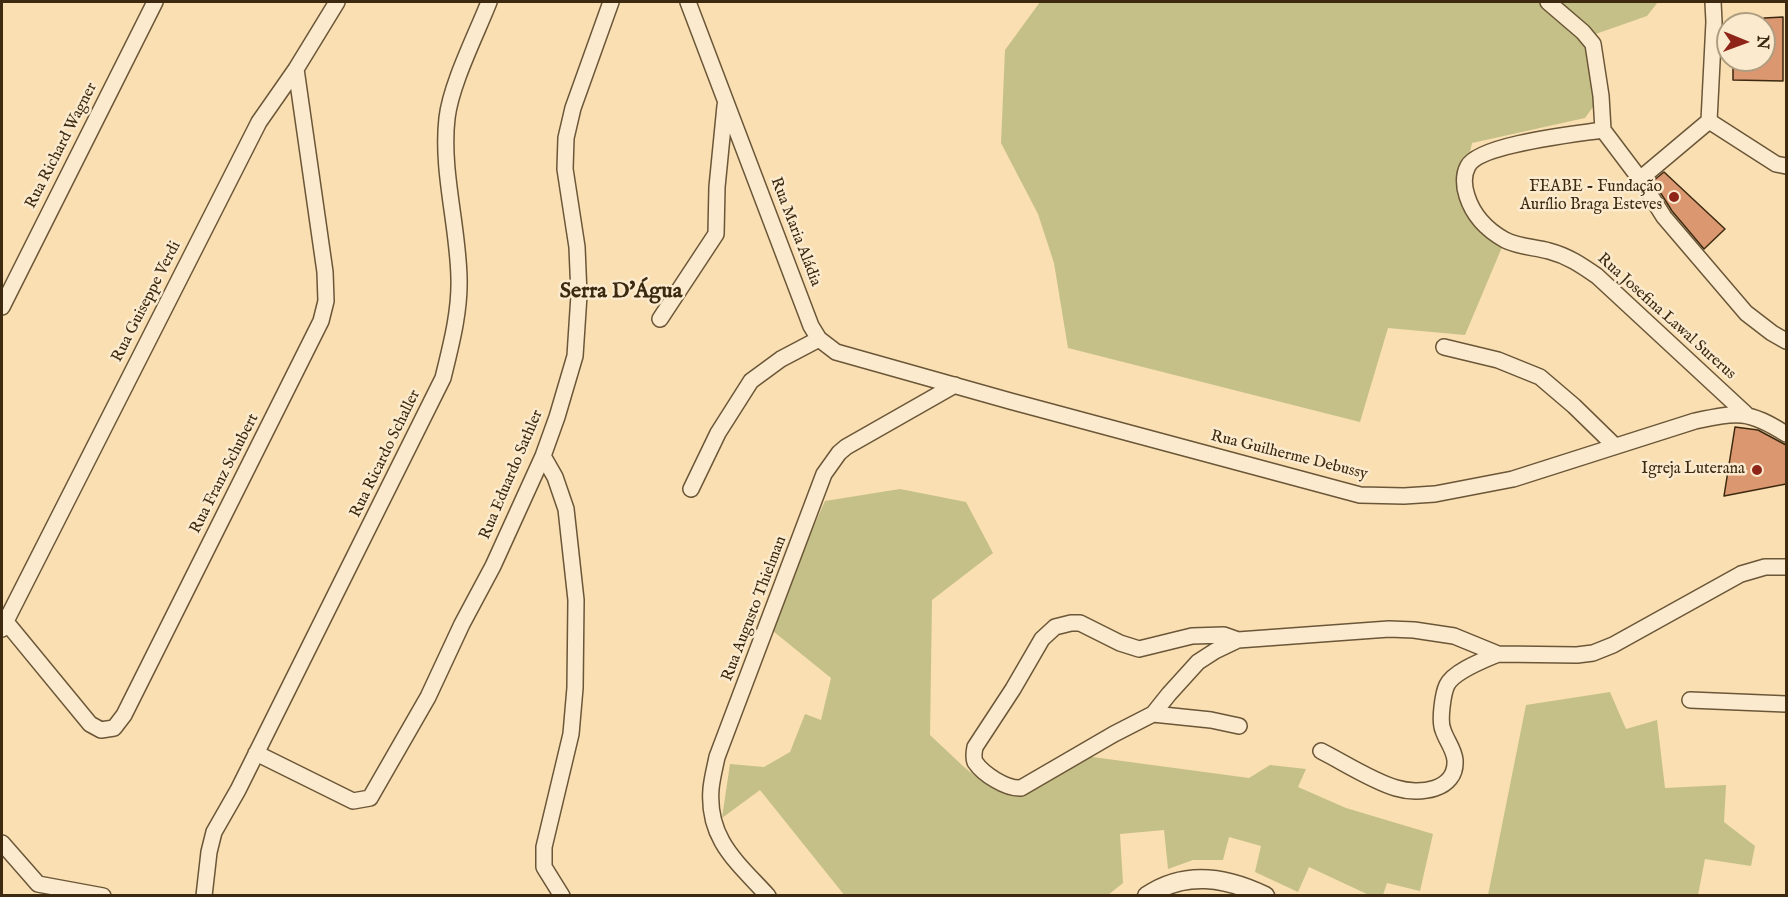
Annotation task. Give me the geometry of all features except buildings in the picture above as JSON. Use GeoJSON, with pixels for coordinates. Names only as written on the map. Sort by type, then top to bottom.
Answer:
{"type":"FeatureCollection","features":[{"type":"Feature","properties":{"kind":"street","name":"Rua Richard Wagner"},"geometry":{"type":"LineString","coordinates":[[2,307],[155,2]]}},
{"type":"Feature","properties":{"kind":"street","name":"Rua Guiseppe Verdi"},"geometry":{"type":"LineString","coordinates":[[3,622],[259,122],[296,69],[337,2]]}},
{"type":"Feature","properties":{"kind":"street","name":"Rua Ricardo Schaller"},"geometry":{"type":"LineString","coordinates":[[204,896],[209,852],[214,832],[238,790],[443,378],[456,323],[459,279],[445,140],[448,115],[456,84],[489,2]]}},
{"type":"Feature","properties":{"kind":"street","name":"Rua Eduardo Sathler"},"geometry":{"type":"LineString","coordinates":[[256,753],[353,801],[370,798],[428,697],[497,556],[543,456],[575,356],[579,295],[577,247],[565,169],[566,138],[573,108],[612,2]]}},
{"type":"Feature","properties":{"kind":"street","name":"Rua Maria Aládia"},"geometry":{"type":"LineString","coordinates":[[688,2],[811,326],[819,339]]}},
{"type":"Feature","properties":{"kind":"street"},"geometry":{"type":"LineString","coordinates":[[1548,2],[1583,32],[1593,44],[1601,96],[1603,130],[1640,179],[1664,217],[1746,313],[1772,333],[1786,340]]}},
{"type":"Feature","properties":{"kind":"street"},"geometry":{"type":"LineString","coordinates":[[1640,179],[1710,121],[1713,2]]}},
{"type":"Feature","properties":{"kind":"street","name":"Rua Franz Schubert"},"geometry":{"type":"LineString","coordinates":[[3,622],[90,724],[101,730],[114,728],[124,715],[321,321],[326,301],[325,272],[296,69]]}},
{"type":"Feature","properties":{"kind":"street"},"geometry":{"type":"LineString","coordinates":[[660,319],[716,234],[717,187],[726,100]]}},
{"type":"Feature","properties":{"kind":"street"},"geometry":{"type":"LineString","coordinates":[[1710,121],[1776,164],[1786,166]]}},
{"type":"Feature","properties":{"kind":"street","name":"Rua Josefina Lawal Surerus"},"geometry":{"type":"LineString","coordinates":[[1603,130],[1552,137],[1493,150],[1479,156],[1468,165],[1463,185],[1469,204],[1477,217],[1505,240],[1573,258],[1597,276],[1746,414]]}},
{"type":"Feature","properties":{"kind":"street"},"geometry":{"type":"LineString","coordinates":[[692,489],[718,433],[752,381],[781,359],[819,339],[836,352],[955,386]]}},
{"type":"Feature","properties":{"kind":"street"},"geometry":{"type":"LineString","coordinates":[[1444,347],[1498,360],[1540,377],[1615,446]]}},
{"type":"Feature","properties":{"kind":"street","name":"Rua Guilherme Debussy"},"geometry":{"type":"LineString","coordinates":[[955,386],[1360,495],[1435,494],[1513,479],[1695,421],[1746,414]]}},
{"type":"Feature","properties":{"kind":"street","name":"Rua Augusto Thielman"},"geometry":{"type":"LineString","coordinates":[[768,896],[724,847],[718,836],[711,808],[711,788],[717,757],[824,474],[846,447],[955,386]]}},
{"type":"Feature","properties":{"kind":"street"},"geometry":{"type":"LineString","coordinates":[[1746,414],[1786,434]]}},
{"type":"Feature","properties":{"kind":"street"},"geometry":{"type":"LineString","coordinates":[[543,456],[555,477],[566,509],[576,600],[572,734],[544,847],[544,867],[562,896]]}},
{"type":"Feature","properties":{"kind":"street"},"geometry":{"type":"LineString","coordinates":[[1238,640],[1224,635],[1192,636],[1139,649],[1120,643],[1080,623],[1071,622],[1055,627],[1042,639],[1014,689],[975,747],[973,756],[975,761],[983,771],[996,779],[1011,787],[1021,788],[1114,734],[1154,714],[1198,662],[1238,640],[1389,629],[1454,636],[1498,654],[1556,656],[1593,652],[1613,645],[1741,574],[1766,567],[1786,567]]}},
{"type":"Feature","properties":{"kind":"street"},"geometry":{"type":"LineString","coordinates":[[1322,751],[1395,788],[1421,790],[1444,786],[1451,778],[1455,766],[1455,756],[1441,726],[1447,686],[1451,679],[1498,654]]}},
{"type":"Feature","properties":{"kind":"street"},"geometry":{"type":"LineString","coordinates":[[1690,700],[1786,705]]}},
{"type":"Feature","properties":{"kind":"street"},"geometry":{"type":"LineString","coordinates":[[1154,714],[1239,726]]}},
{"type":"Feature","properties":{"kind":"street"},"geometry":{"type":"LineString","coordinates":[[2,843],[38,885],[103,896]]}},
{"type":"Feature","properties":{"kind":"street"},"geometry":{"type":"LineString","coordinates":[[1147,896],[1170,883],[1206,878],[1222,879],[1245,886],[1265,896]]}},
{"type":"Feature","properties":{"kind":"shaded area"},"geometry":{"type":"Polygon","coordinates":[[[1040,2],[1658,2],[1647,16],[1587,37],[1601,96],[1585,118],[1472,143],[1463,185],[1469,204],[1505,240],[1465,335],[1388,328],[1360,422],[1068,348],[1054,263],[1038,214],[1001,143],[1005,50],[1040,2]]]}},
{"type":"Feature","properties":{"kind":"shaded area"},"geometry":{"type":"Polygon","coordinates":[[[900,489],[966,502],[993,553],[932,600],[930,735],[984,783],[1018,795],[1085,756],[1249,778],[1270,765],[1306,769],[1298,787],[1346,808],[1433,834],[1420,891],[1387,883],[1383,895],[1369,895],[1309,867],[1298,892],[1255,872],[1261,846],[1229,837],[1223,860],[1193,860],[1168,869],[1164,830],[1120,834],[1123,883],[1108,895],[845,896],[760,790],[722,818],[730,764],[764,767],[790,752],[805,714],[821,720],[831,678],[768,627],[825,501],[900,489]]]}},
{"type":"Feature","properties":{"kind":"shaded area"},"geometry":{"type":"Polygon","coordinates":[[[1610,692],[1626,729],[1657,720],[1665,788],[1726,785],[1724,822],[1755,846],[1751,866],[1705,859],[1698,895],[1488,895],[1526,705],[1610,692]]]}},
{"type":"Feature","properties":{"kind":"place","name":"FEABE - Fundação Aurílio Braga Esteves"},"geometry":{"type":"Point","coordinates":[1674,197]}},
{"type":"Feature","properties":{"kind":"place","name":"Igreja Luterana"},"geometry":{"type":"Point","coordinates":[1757,470]}},
{"type":"Feature","properties":{"kind":"district","name":"Serra D'Água"},"geometry":{"type":"Point","coordinates":[621,292]}}]}
